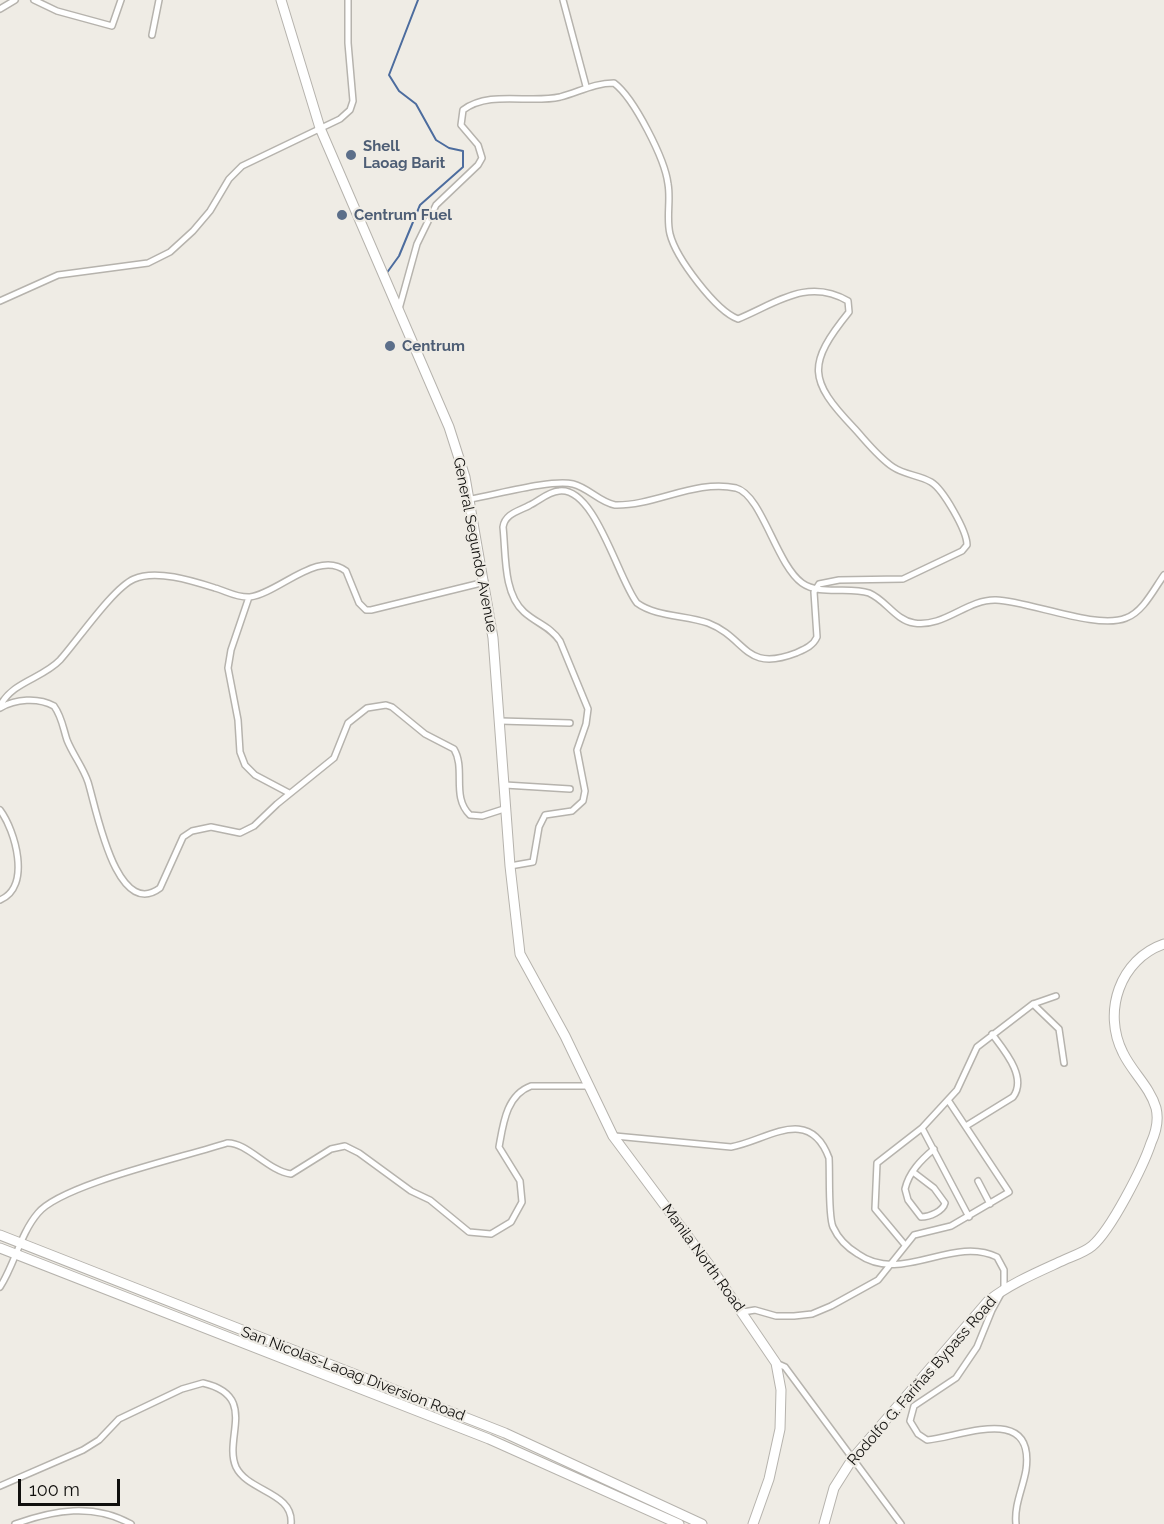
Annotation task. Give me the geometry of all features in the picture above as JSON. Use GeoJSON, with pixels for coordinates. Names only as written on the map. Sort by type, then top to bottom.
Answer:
{"type":"FeatureCollection","features":[{"type":"Feature","properties":{"kind":"main road","name":"General Segundo Avenue"},"geometry":{"type":"LineString","coordinates":[[281,0],[320,128],[391,289],[458,450],[470,499],[485,582],[500,721],[510,866],[520,954],[549,1008]]}},
{"type":"Feature","properties":{"kind":"main road","name":"Rodolfo G. Fariñas Bypass Road"},"geometry":{"type":"LineString","coordinates":[[824,1524],[834,1488],[853,1458],[980,1310],[1004,1288],[1092,1246],[1108,1228],[1151,1146],[1157,1118],[1152,1097],[1123,1053],[1115,1029],[1114,1008],[1118,989],[1127,971],[1154,947],[1164,944]]}},
{"type":"Feature","properties":{"kind":"main road","name":"Manila North Road"},"geometry":{"type":"LineString","coordinates":[[549,1008],[613,1136],[743,1312],[776,1364],[781,1390],[780,1429],[769,1479],[753,1524]]}},
{"type":"Feature","properties":{"kind":"main road","name":"San Nicolas-Laoag Diversion Road"},"geometry":{"type":"LineString","coordinates":[[0,1235],[505,1433],[702,1524]]}},
{"type":"Feature","properties":{"kind":"main road","name":"San Nicolas-Laoag Diversion Road"},"geometry":{"type":"LineString","coordinates":[[0,1248],[489,1439],[678,1524]]}},
{"type":"Feature","properties":{"kind":"street"},"geometry":{"type":"LineString","coordinates":[[0,9],[15,0]]}},
{"type":"Feature","properties":{"kind":"street"},"geometry":{"type":"LineString","coordinates":[[34,0],[57,11],[112,26],[121,0]]}},
{"type":"Feature","properties":{"kind":"street"},"geometry":{"type":"LineString","coordinates":[[152,35],[159,0]]}},
{"type":"Feature","properties":{"kind":"street"},"geometry":{"type":"LineString","coordinates":[[0,301],[58,275],[148,263],[160,258],[193,231],[235,172],[253,160],[340,119],[350,110],[353,101],[348,43],[348,0]]}},
{"type":"Feature","properties":{"kind":"street"},"geometry":{"type":"LineString","coordinates":[[563,0],[586,86]]}},
{"type":"Feature","properties":{"kind":"street"},"geometry":{"type":"LineString","coordinates":[[399,309],[417,244],[436,205],[478,165],[482,158],[478,146],[461,125],[463,110],[491,100],[560,97],[586,86],[614,83],[631,103],[648,132],[666,176],[669,227],[675,246],[698,281],[725,311],[738,319],[783,297],[809,292],[848,301],[849,312],[827,342],[818,363],[817,374],[823,392],[843,417],[891,466],[933,484],[954,513],[966,537],[967,545],[962,551],[903,579],[839,580],[825,582],[815,588]]}},
{"type":"Feature","properties":{"kind":"street"},"geometry":{"type":"LineString","coordinates":[[470,499],[556,483],[575,485],[615,506],[696,489],[737,488],[754,503],[770,538],[796,577],[805,585],[868,593],[898,616],[917,623],[950,617],[975,604],[995,600],[1071,615],[1119,620],[1136,612],[1164,574]]}},
{"type":"Feature","properties":{"kind":"street"},"geometry":{"type":"LineString","coordinates":[[510,866],[533,862],[539,827],[545,815],[572,812],[583,801],[585,786],[577,750],[588,716],[586,702],[560,641],[555,634],[525,613],[510,593],[503,527],[508,517],[552,492],[572,493],[582,500],[593,515],[637,603],[648,610],[710,624],[756,657],[767,661],[795,653],[814,643],[817,637],[815,588]]}},
{"type":"Feature","properties":{"kind":"street"},"geometry":{"type":"LineString","coordinates":[[0,707],[14,688],[56,663],[132,579],[154,575],[191,581],[233,595],[249,597],[277,588],[298,573],[321,567],[341,567],[346,572],[359,603],[366,610],[485,582]]}},
{"type":"Feature","properties":{"kind":"street"},"geometry":{"type":"LineString","coordinates":[[249,597],[231,650],[228,668],[238,720],[240,752],[245,765],[255,775],[289,794]]}},
{"type":"Feature","properties":{"kind":"street"},"geometry":{"type":"LineString","coordinates":[[0,707],[18,701],[39,700],[54,706],[73,753],[87,778],[105,843],[119,876],[127,888],[139,893],[154,892],[163,885],[174,853],[185,835],[211,826],[244,832],[254,826],[334,758],[344,730],[355,715],[367,708],[386,705],[425,734],[454,748],[459,762],[462,801],[470,815],[482,816],[507,808]]}},
{"type":"Feature","properties":{"kind":"street"},"geometry":{"type":"LineString","coordinates":[[500,721],[570,723]]}},
{"type":"Feature","properties":{"kind":"street"},"geometry":{"type":"LineString","coordinates":[[504,785],[570,789]]}},
{"type":"Feature","properties":{"kind":"street"},"geometry":{"type":"LineString","coordinates":[[0,810],[14,835],[17,860],[12,890],[0,900]]}},
{"type":"Feature","properties":{"kind":"street"},"geometry":{"type":"LineString","coordinates":[[905,1245],[875,1209],[875,1168],[883,1157],[922,1128],[948,1100],[960,1085],[973,1052],[992,1034],[1033,1004],[1056,996]]}},
{"type":"Feature","properties":{"kind":"street"},"geometry":{"type":"LineString","coordinates":[[1033,1004],[1059,1029],[1064,1063]]}},
{"type":"Feature","properties":{"kind":"street"},"geometry":{"type":"LineString","coordinates":[[966,1126],[1013,1098],[1016,1092],[1014,1065],[992,1034]]}},
{"type":"Feature","properties":{"kind":"street"},"geometry":{"type":"LineString","coordinates":[[0,1287],[36,1216],[60,1196],[233,1143],[278,1171],[291,1174],[331,1149],[345,1146],[411,1191],[430,1200],[469,1232],[491,1234],[511,1221],[522,1202],[520,1181],[500,1150],[504,1120],[512,1101],[523,1089],[531,1086],[589,1086]]}},
{"type":"Feature","properties":{"kind":"street"},"geometry":{"type":"LineString","coordinates":[[743,1312],[754,1310],[784,1317],[819,1312],[875,1282],[917,1233],[951,1226],[1010,1191],[948,1100]]}},
{"type":"Feature","properties":{"kind":"street"},"geometry":{"type":"LineString","coordinates":[[613,1136],[731,1147],[746,1144],[782,1128],[792,1128],[808,1133],[825,1149],[828,1158],[833,1227],[851,1250],[876,1263],[891,1265],[924,1262],[975,1250],[990,1254],[1000,1260],[1004,1270],[1004,1288],[964,1368],[947,1385],[914,1406],[910,1421],[918,1434],[927,1440],[995,1428],[1016,1434],[1025,1447],[1026,1461],[1017,1504],[1016,1524]]}},
{"type":"Feature","properties":{"kind":"street"},"geometry":{"type":"LineString","coordinates":[[922,1128],[969,1217]]}},
{"type":"Feature","properties":{"kind":"street"},"geometry":{"type":"LineString","coordinates":[[913,1172],[944,1199],[943,1208],[928,1217],[918,1215],[906,1194],[906,1185],[913,1172],[934,1149]]}},
{"type":"Feature","properties":{"kind":"street"},"geometry":{"type":"LineString","coordinates":[[978,1181],[990,1204]]}},
{"type":"Feature","properties":{"kind":"street"},"geometry":{"type":"LineString","coordinates":[[776,1364],[785,1367],[902,1524]]}},
{"type":"Feature","properties":{"kind":"street"},"geometry":{"type":"LineString","coordinates":[[0,1486],[83,1450],[99,1440],[119,1419],[182,1389],[203,1383],[221,1391],[235,1409],[234,1452],[237,1469],[248,1480],[284,1503],[291,1514],[291,1524]]}},
{"type":"Feature","properties":{"kind":"street"},"geometry":{"type":"LineString","coordinates":[[15,1524],[42,1515],[80,1509],[101,1512],[131,1524]]}},
{"type":"Feature","properties":{"kind":"waterway"},"geometry":{"type":"LineString","coordinates":[[386,274],[399,256],[420,205],[463,167],[463,151],[449,148],[436,140],[416,104],[399,91],[389,75],[418,0]]}},
{"type":"Feature","properties":{"kind":"place","name":"Shell Laoag Barit"},"geometry":{"type":"Point","coordinates":[351,155]}},
{"type":"Feature","properties":{"kind":"place","name":"Centrum Fuel"},"geometry":{"type":"Point","coordinates":[342,215]}},
{"type":"Feature","properties":{"kind":"place","name":"Centrum"},"geometry":{"type":"Point","coordinates":[390,346]}}]}
